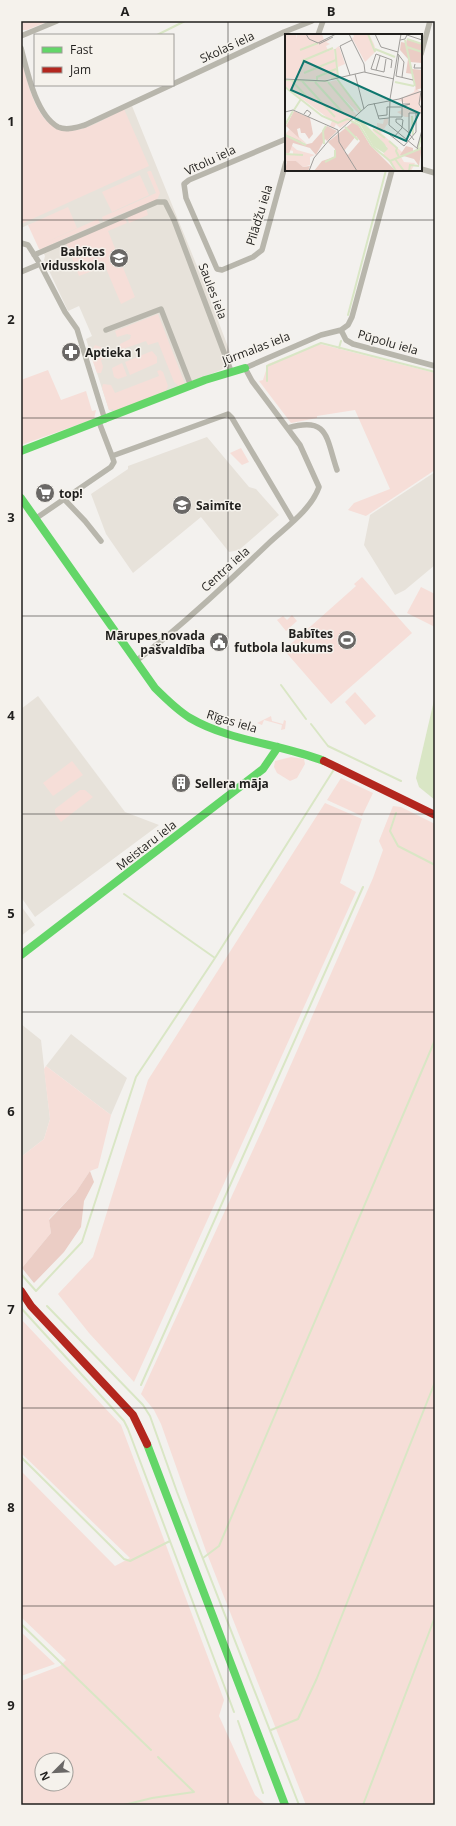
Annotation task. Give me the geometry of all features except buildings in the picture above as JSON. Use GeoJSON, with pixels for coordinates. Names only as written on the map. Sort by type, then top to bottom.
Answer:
{"type":"FeatureCollection","features":[{"type":"Feature","properties":{"kind":"street"},"geometry":{"type":"LineString","coordinates":[[21,36],[57,21]]}},
{"type":"Feature","properties":{"kind":"street","name":"Skolas iela"},"geometry":{"type":"LineString","coordinates":[[174,83],[284,32],[312,21]]}},
{"type":"Feature","properties":{"kind":"street"},"geometry":{"type":"LineString","coordinates":[[318,34],[322,21]]}},
{"type":"Feature","properties":{"kind":"street"},"geometry":{"type":"LineString","coordinates":[[422,50],[430,21]]}},
{"type":"Feature","properties":{"kind":"street","name":"Skolas iela"},"geometry":{"type":"LineString","coordinates":[[21,48],[36,97],[45,117],[59,128],[72,129],[85,125],[168,86]]}},
{"type":"Feature","properties":{"kind":"street","name":"Vītolu iela"},"geometry":{"type":"LineString","coordinates":[[218,270],[186,198],[184,184],[189,180],[285,139]]}},
{"type":"Feature","properties":{"kind":"street","name":"Pīlādžu iela"},"geometry":{"type":"LineString","coordinates":[[218,270],[222,270],[253,257],[262,250],[285,166]]}},
{"type":"Feature","properties":{"kind":"street"},"geometry":{"type":"LineString","coordinates":[[422,169],[435,173]]}},
{"type":"Feature","properties":{"kind":"street"},"geometry":{"type":"LineString","coordinates":[[341,330],[348,325],[352,317],[392,171]]}},
{"type":"Feature","properties":{"kind":"street","name":"Saules iela"},"geometry":{"type":"LineString","coordinates":[[34,255],[157,202],[165,202],[174,220],[231,371]]}},
{"type":"Feature","properties":{"kind":"street"},"geometry":{"type":"LineString","coordinates":[[21,243],[28,245],[40,264],[65,312],[77,329],[114,462],[112,467],[35,519]]}},
{"type":"Feature","properties":{"kind":"street"},"geometry":{"type":"LineString","coordinates":[[21,272],[40,264]]}},
{"type":"Feature","properties":{"kind":"street"},"geometry":{"type":"LineString","coordinates":[[106,330],[161,309],[191,386]]}},
{"type":"Feature","properties":{"kind":"street","name":"Pūpolu iela"},"geometry":{"type":"LineString","coordinates":[[341,330],[346,340],[353,344],[435,366]]}},
{"type":"Feature","properties":{"kind":"street","name":"Jūrmalas iela"},"geometry":{"type":"LineString","coordinates":[[21,451],[231,371],[245,368],[321,335],[341,330]]}},
{"type":"Feature","properties":{"kind":"street"},"geometry":{"type":"LineString","coordinates":[[245,368],[252,381],[288,428],[303,423],[316,425],[324,432],[337,470]]}},
{"type":"Feature","properties":{"kind":"street"},"geometry":{"type":"LineString","coordinates":[[112,456],[228,414],[232,418],[293,521]]}},
{"type":"Feature","properties":{"kind":"street","name":"Centra iela"},"geometry":{"type":"LineString","coordinates":[[136,661],[224,586],[311,504],[319,487],[300,445],[288,428]]}},
{"type":"Feature","properties":{"kind":"street","name":"Rīgas iela"},"geometry":{"type":"LineString","coordinates":[[21,498],[136,661],[164,698],[195,722],[225,733],[311,756],[344,770],[435,815]]}},
{"type":"Feature","properties":{"kind":"street"},"geometry":{"type":"LineString","coordinates":[[64,499],[85,521],[101,541]]}},
{"type":"Feature","properties":{"kind":"street","name":"Meistaru iela"},"geometry":{"type":"LineString","coordinates":[[21,955],[263,769],[272,758],[278,747]]}},
{"type":"Feature","properties":{"kind":"street"},"geometry":{"type":"LineString","coordinates":[[21,1291],[31,1306],[133,1415],[141,1429],[285,1805]]}},
{"type":"Feature","properties":{"kind":"shaded area"},"geometry":{"type":"Polygon","coordinates":[[[21,21],[49,21],[27,30],[21,30],[21,21]]]}},
{"type":"Feature","properties":{"kind":"shaded area"},"geometry":{"type":"Polygon","coordinates":[[[21,58],[37,107],[52,126],[63,130],[83,129],[124,109],[149,166],[21,224],[21,58]]]}},
{"type":"Feature","properties":{"kind":"shaded area","name":"Babītes vidusskola"},"geometry":{"type":"Polygon","coordinates":[[[132,106],[203,281],[233,360],[221,370],[114,412],[109,410],[86,339],[92,336],[79,306],[68,311],[44,260],[45,256],[30,224],[21,228],[21,143],[75,132],[132,106]]]}},
{"type":"Feature","properties":{"kind":"shaded area"},"geometry":{"type":"Polygon","coordinates":[[[151,171],[160,193],[157,200],[103,221],[102,217],[156,193],[147,172],[151,171]]]}},
{"type":"Feature","properties":{"kind":"shaded area"},"geometry":{"type":"Polygon","coordinates":[[[140,175],[149,195],[112,212],[102,192],[140,175]]]}},
{"type":"Feature","properties":{"kind":"shaded area"},"geometry":{"type":"Polygon","coordinates":[[[68,207],[77,228],[40,245],[98,219],[100,223],[39,249],[28,225],[68,207]]]}},
{"type":"Feature","properties":{"kind":"shaded area"},"geometry":{"type":"Polygon","coordinates":[[[146,208],[148,215],[129,223],[127,217],[146,208]]]}},
{"type":"Feature","properties":{"kind":"shaded area"},"geometry":{"type":"Polygon","coordinates":[[[125,218],[127,223],[108,231],[135,297],[121,304],[105,266],[79,276],[66,243],[125,218]]]}},
{"type":"Feature","properties":{"kind":"shaded area"},"geometry":{"type":"Polygon","coordinates":[[[158,314],[185,384],[179,386],[174,382],[158,342],[148,345],[146,341],[120,350],[120,344],[130,339],[131,335],[127,334],[117,337],[115,331],[158,314]]]}},
{"type":"Feature","properties":{"kind":"shaded area"},"geometry":{"type":"Polygon","coordinates":[[[320,344],[435,373],[435,470],[366,516],[348,510],[354,503],[390,489],[355,410],[317,416],[317,418],[291,423],[259,381],[263,380],[268,364],[320,344]]]}},
{"type":"Feature","properties":{"kind":"shaded area"},"geometry":{"type":"Polygon","coordinates":[[[95,345],[113,351],[114,354],[101,360],[103,367],[101,373],[97,373],[90,353],[95,345]]]}},
{"type":"Feature","properties":{"kind":"shaded area"},"geometry":{"type":"Polygon","coordinates":[[[152,351],[157,357],[157,363],[130,375],[125,362],[152,351]]]}},
{"type":"Feature","properties":{"kind":"shaded area"},"geometry":{"type":"Polygon","coordinates":[[[122,363],[127,376],[118,379],[114,377],[112,368],[122,363]]]}},
{"type":"Feature","properties":{"kind":"shaded area"},"geometry":{"type":"Polygon","coordinates":[[[48,370],[61,400],[86,391],[92,411],[96,410],[94,419],[21,445],[21,380],[48,370]]]}},
{"type":"Feature","properties":{"kind":"shaded area"},"geometry":{"type":"Polygon","coordinates":[[[160,370],[163,372],[168,386],[165,392],[114,412],[113,409],[109,410],[102,388],[103,384],[111,385],[115,393],[159,376],[157,371],[160,370]]]}},
{"type":"Feature","properties":{"kind":"shaded area","name":"Saimīte"},"geometry":{"type":"Polygon","coordinates":[[[207,437],[249,487],[256,489],[279,515],[239,550],[229,552],[201,517],[133,573],[106,534],[91,494],[128,469],[128,466],[207,437]]]}},
{"type":"Feature","properties":{"kind":"shaded area"},"geometry":{"type":"Polygon","coordinates":[[[241,448],[249,462],[242,465],[230,453],[241,448]]]}},
{"type":"Feature","properties":{"kind":"shaded area"},"geometry":{"type":"Polygon","coordinates":[[[435,472],[435,565],[405,590],[395,595],[364,545],[370,515],[435,472]]]}},
{"type":"Feature","properties":{"kind":"shaded area","name":"Babītes futbola laukums"},"geometry":{"type":"Polygon","coordinates":[[[362,577],[412,633],[331,704],[284,650],[356,586],[354,584],[362,577]]]}},
{"type":"Feature","properties":{"kind":"shaded area"},"geometry":{"type":"Polygon","coordinates":[[[421,587],[435,594],[435,627],[407,613],[421,587]]]}},
{"type":"Feature","properties":{"kind":"shaded area"},"geometry":{"type":"Polygon","coordinates":[[[292,615],[297,621],[286,631],[277,620],[283,616],[287,620],[292,615]]]}},
{"type":"Feature","properties":{"kind":"shaded area"},"geometry":{"type":"Polygon","coordinates":[[[355,692],[376,716],[365,725],[345,702],[355,692]]]}},
{"type":"Feature","properties":{"kind":"shaded area"},"geometry":{"type":"Polygon","coordinates":[[[38,696],[125,812],[159,825],[35,917],[21,897],[21,709],[38,696]]]}},
{"type":"Feature","properties":{"kind":"shaded area"},"geometry":{"type":"Polygon","coordinates":[[[435,696],[435,800],[419,787],[416,778],[435,696]]]}},
{"type":"Feature","properties":{"kind":"shaded area"},"geometry":{"type":"Polygon","coordinates":[[[271,716],[272,721],[283,724],[284,720],[286,721],[285,729],[281,730],[282,725],[264,720],[262,725],[257,723],[271,716]]]}},
{"type":"Feature","properties":{"kind":"shaded area"},"geometry":{"type":"Polygon","coordinates":[[[291,757],[304,759],[305,764],[297,778],[290,781],[277,773],[274,767],[275,761],[291,757]]]}},
{"type":"Feature","properties":{"kind":"shaded area"},"geometry":{"type":"Polygon","coordinates":[[[72,761],[83,775],[53,796],[43,783],[72,761]]]}},
{"type":"Feature","properties":{"kind":"shaded area"},"geometry":{"type":"Polygon","coordinates":[[[341,778],[373,793],[362,816],[327,800],[341,778]]]}},
{"type":"Feature","properties":{"kind":"shaded area"},"geometry":{"type":"Polygon","coordinates":[[[80,790],[85,790],[93,797],[61,822],[55,814],[55,809],[80,790]]]}},
{"type":"Feature","properties":{"kind":"shaded area"},"geometry":{"type":"Polygon","coordinates":[[[325,803],[362,819],[340,883],[356,892],[134,1382],[89,1333],[58,1294],[93,1257],[148,1080],[325,803]]]}},
{"type":"Feature","properties":{"kind":"shaded area"},"geometry":{"type":"Polygon","coordinates":[[[393,806],[401,807],[435,824],[435,1805],[306,1805],[206,1551],[161,1424],[154,1410],[141,1394],[263,1128],[373,878],[383,850],[379,841],[393,806]]]}},
{"type":"Feature","properties":{"kind":"shaded area"},"geometry":{"type":"Polygon","coordinates":[[[21,906],[35,925],[21,936],[21,906]]]}},
{"type":"Feature","properties":{"kind":"shaded area"},"geometry":{"type":"Polygon","coordinates":[[[21,1024],[41,1040],[50,1119],[44,1139],[21,1157],[21,1024]]]}},
{"type":"Feature","properties":{"kind":"shaded area"},"geometry":{"type":"Polygon","coordinates":[[[71,1034],[127,1078],[111,1115],[46,1066],[71,1034]]]}},
{"type":"Feature","properties":{"kind":"shaded area"},"geometry":{"type":"Polygon","coordinates":[[[46,1066],[111,1115],[98,1168],[90,1171],[76,1192],[49,1219],[51,1233],[22,1268],[21,1157],[44,1139],[50,1119],[44,1069],[46,1066]]]}},
{"type":"Feature","properties":{"kind":"shaded area"},"geometry":{"type":"Polygon","coordinates":[[[90,1171],[94,1182],[84,1201],[81,1227],[64,1252],[34,1283],[22,1268],[51,1233],[49,1220],[76,1192],[90,1171]]]}},
{"type":"Feature","properties":{"kind":"shaded area"},"geometry":{"type":"Polygon","coordinates":[[[21,1319],[121,1425],[224,1700],[219,1716],[255,1795],[266,1805],[21,1805],[21,1681],[60,1666],[66,1660],[21,1617],[21,1471],[115,1566],[130,1558],[21,1453],[21,1319]]]}},
{"type":"Feature","properties":{"kind":"shaded area"},"geometry":{"type":"Polygon","coordinates":[[[21,1632],[55,1664],[21,1676],[21,1632]]]}},
{"type":"Feature","properties":{"kind":"waterway"},"geometry":{"type":"LineString","coordinates":[[159,34],[185,21]]}},
{"type":"Feature","properties":{"kind":"waterway"},"geometry":{"type":"LineString","coordinates":[[348,315],[386,171]]}},
{"type":"Feature","properties":{"kind":"waterway"},"geometry":{"type":"LineString","coordinates":[[339,348],[341,341]]}},
{"type":"Feature","properties":{"kind":"waterway"},"geometry":{"type":"LineString","coordinates":[[267,381],[267,366],[321,343],[435,372]]}},
{"type":"Feature","properties":{"kind":"waterway"},"geometry":{"type":"LineString","coordinates":[[281,685],[306,719]]}},
{"type":"Feature","properties":{"kind":"waterway"},"geometry":{"type":"LineString","coordinates":[[311,724],[328,746],[401,781]]}},
{"type":"Feature","properties":{"kind":"waterway"},"geometry":{"type":"LineString","coordinates":[[21,1274],[36,1291],[82,1242],[136,1077],[215,958],[333,771]]}},
{"type":"Feature","properties":{"kind":"waterway"},"geometry":{"type":"LineString","coordinates":[[396,813],[390,831],[398,846],[435,865]]}},
{"type":"Feature","properties":{"kind":"waterway"},"geometry":{"type":"LineString","coordinates":[[141,1385],[363,887]]}},
{"type":"Feature","properties":{"kind":"waterway"},"geometry":{"type":"LineString","coordinates":[[124,894],[215,958]]}},
{"type":"Feature","properties":{"kind":"waterway"},"geometry":{"type":"LineString","coordinates":[[203,1558],[219,1546],[435,1040]]}},
{"type":"Feature","properties":{"kind":"waterway"},"geometry":{"type":"LineString","coordinates":[[47,1306],[143,1405],[150,1416],[177,1492],[299,1805]]}},
{"type":"Feature","properties":{"kind":"waterway"},"geometry":{"type":"LineString","coordinates":[[21,1308],[124,1421],[234,1712]]}},
{"type":"Feature","properties":{"kind":"waterway"},"geometry":{"type":"LineString","coordinates":[[271,1730],[298,1719],[317,1678],[435,1382]]}},
{"type":"Feature","properties":{"kind":"waterway"},"geometry":{"type":"LineString","coordinates":[[21,1457],[124,1559],[130,1561],[170,1541]]}},
{"type":"Feature","properties":{"kind":"waterway"},"geometry":{"type":"LineString","coordinates":[[363,1805],[435,1617]]}},
{"type":"Feature","properties":{"kind":"waterway"},"geometry":{"type":"LineString","coordinates":[[21,1624],[151,1750]]}},
{"type":"Feature","properties":{"kind":"waterway"},"geometry":{"type":"LineString","coordinates":[[238,1721],[263,1793]]}},
{"type":"Feature","properties":{"kind":"waterway"},"geometry":{"type":"LineString","coordinates":[[124,1805],[152,1798],[194,1792],[158,1757]]}},
{"type":"Feature","properties":{"kind":"traffic: fast"},"geometry":{"type":"LineString","coordinates":[[21,451],[205,380],[245,368]]}},
{"type":"Feature","properties":{"kind":"traffic: fast"},"geometry":{"type":"LineString","coordinates":[[21,498],[155,688],[172,704],[190,718],[205,726],[221,732],[290,750],[324,761]]}},
{"type":"Feature","properties":{"kind":"traffic: fast"},"geometry":{"type":"LineString","coordinates":[[21,955],[263,769],[278,747]]}},
{"type":"Feature","properties":{"kind":"traffic: fast"},"geometry":{"type":"LineString","coordinates":[[147,1444],[285,1805]]}},
{"type":"Feature","properties":{"kind":"traffic: jam"},"geometry":{"type":"LineString","coordinates":[[324,761],[435,815]]}},
{"type":"Feature","properties":{"kind":"traffic: jam"},"geometry":{"type":"LineString","coordinates":[[21,1291],[31,1306],[133,1415],[147,1444]]}},
{"type":"Feature","properties":{"kind":"place","name":"Babītes vidusskola"},"geometry":{"type":"Point","coordinates":[119,258]}},
{"type":"Feature","properties":{"kind":"place","name":"Aptieka 1"},"geometry":{"type":"Point","coordinates":[71,352]}},
{"type":"Feature","properties":{"kind":"place","name":"top!"},"geometry":{"type":"Point","coordinates":[45,493]}},
{"type":"Feature","properties":{"kind":"place","name":"Saimīte"},"geometry":{"type":"Point","coordinates":[182,505]}},
{"type":"Feature","properties":{"kind":"place","name":"Babītes futbola laukums"},"geometry":{"type":"Point","coordinates":[347,640]}},
{"type":"Feature","properties":{"kind":"place","name":"Mārupes novada pašvaldība"},"geometry":{"type":"Point","coordinates":[219,642]}},
{"type":"Feature","properties":{"kind":"place","name":"Sellera māja"},"geometry":{"type":"Point","coordinates":[181,783]}}]}
